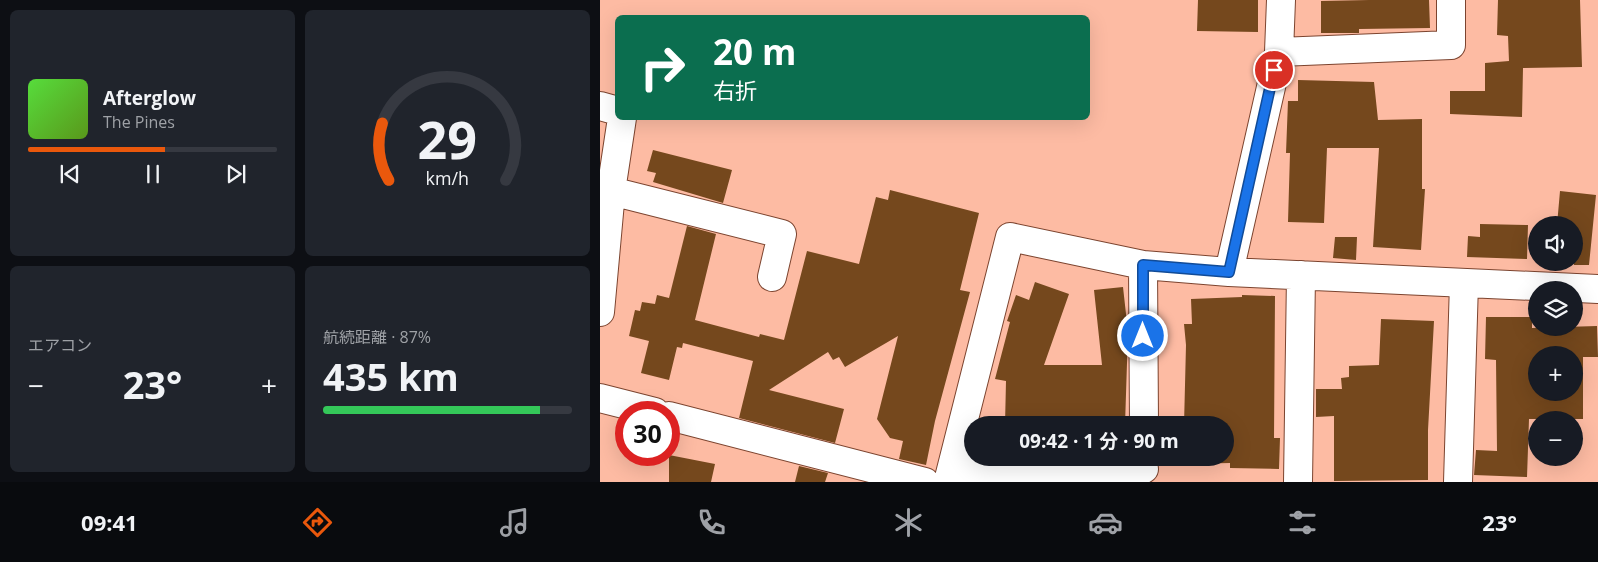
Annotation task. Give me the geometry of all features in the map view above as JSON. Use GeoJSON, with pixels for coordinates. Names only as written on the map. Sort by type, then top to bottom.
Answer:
{"type":"FeatureCollection","features":[{"type":"Feature","properties":{"kind":"street"},"geometry":{"type":"LineString","coordinates":[[1229,272],[1279,52],[1281,0]]}},
{"type":"Feature","properties":{"kind":"street"},"geometry":{"type":"LineString","coordinates":[[1279,52],[1451,45],[1451,0]]}},
{"type":"Feature","properties":{"kind":"street"},"geometry":{"type":"LineString","coordinates":[[600,106],[615,109]]}},
{"type":"Feature","properties":{"kind":"street"},"geometry":{"type":"LineString","coordinates":[[600,312],[602,256],[622,120]]}},
{"type":"Feature","properties":{"kind":"street"},"geometry":{"type":"LineString","coordinates":[[611,190],[782,234],[772,277]]}},
{"type":"Feature","properties":{"kind":"street"},"geometry":{"type":"LineString","coordinates":[[1144,470],[950,476],[1010,237],[1143,265],[1229,272],[1598,289]]}},
{"type":"Feature","properties":{"kind":"street"},"geometry":{"type":"LineString","coordinates":[[1143,265],[1144,416]]}},
{"type":"Feature","properties":{"kind":"street"},"geometry":{"type":"LineString","coordinates":[[1298,482],[1301,275]]}},
{"type":"Feature","properties":{"kind":"street"},"geometry":{"type":"LineString","coordinates":[[1458,482],[1464,283]]}},
{"type":"Feature","properties":{"kind":"street"},"geometry":{"type":"LineString","coordinates":[[600,398],[615,402]]}},
{"type":"Feature","properties":{"kind":"street"},"geometry":{"type":"LineString","coordinates":[[680,419],[925,482]]}},
{"type":"Feature","properties":{"kind":"building"},"geometry":{"type":"Polygon","coordinates":[[[1198,0],[1258,0],[1258,32],[1197,31],[1198,0]]]}},
{"type":"Feature","properties":{"kind":"building"},"geometry":{"type":"Polygon","coordinates":[[[1429,0],[1430,28],[1359,29],[1359,33],[1321,33],[1321,1],[1429,0]]]}},
{"type":"Feature","properties":{"kind":"building"},"geometry":{"type":"Polygon","coordinates":[[[1498,0],[1580,0],[1582,67],[1523,68],[1522,117],[1450,114],[1450,91],[1485,91],[1485,63],[1509,61],[1508,36],[1497,35],[1498,0]]]}},
{"type":"Feature","properties":{"kind":"building"},"geometry":{"type":"Polygon","coordinates":[[[1298,80],[1374,82],[1378,120],[1422,119],[1422,189],[1425,189],[1421,250],[1373,247],[1379,148],[1327,148],[1324,223],[1288,222],[1290,153],[1286,153],[1288,101],[1298,101],[1298,80]]]}},
{"type":"Feature","properties":{"kind":"building"},"geometry":{"type":"Polygon","coordinates":[[[653,150],[732,170],[723,203],[653,182],[656,173],[647,171],[653,150]]]}},
{"type":"Feature","properties":{"kind":"building"},"geometry":{"type":"Polygon","coordinates":[[[890,190],[979,213],[960,290],[970,292],[935,421],[926,465],[899,459],[903,441],[890,438],[877,419],[898,336],[845,367],[839,357],[833,360],[828,352],[769,390],[844,409],[835,443],[739,418],[753,361],[683,343],[682,348],[677,347],[669,380],[641,373],[649,341],[629,336],[635,310],[640,311],[642,302],[655,304],[657,295],[669,298],[687,226],[716,234],[695,320],[759,337],[760,334],[784,340],[807,251],[859,264],[876,197],[888,200],[890,190]]]}},
{"type":"Feature","properties":{"kind":"building"},"geometry":{"type":"Polygon","coordinates":[[[1560,191],[1596,195],[1589,265],[1583,265],[1583,216],[1558,216],[1560,191]]]}},
{"type":"Feature","properties":{"kind":"building"},"geometry":{"type":"Polygon","coordinates":[[[1480,224],[1528,225],[1527,259],[1467,257],[1468,236],[1480,237],[1480,224]]]}},
{"type":"Feature","properties":{"kind":"building"},"geometry":{"type":"Polygon","coordinates":[[[1335,237],[1357,237],[1356,260],[1333,258],[1335,237]]]}},
{"type":"Feature","properties":{"kind":"building"},"geometry":{"type":"Polygon","coordinates":[[[1035,282],[1069,294],[1044,365],[1102,365],[1094,290],[1123,287],[1128,332],[1125,416],[1005,416],[1006,381],[995,379],[1010,322],[1007,321],[1016,295],[1029,300],[1035,282]]]}},
{"type":"Feature","properties":{"kind":"building"},"geometry":{"type":"Polygon","coordinates":[[[1242,295],[1275,296],[1274,438],[1280,438],[1279,469],[1230,468],[1230,466],[1234,466],[1234,416],[1184,416],[1186,345],[1184,324],[1192,324],[1191,299],[1242,297],[1242,295]]]}},
{"type":"Feature","properties":{"kind":"building"},"geometry":{"type":"Polygon","coordinates":[[[1486,317],[1528,317],[1528,336],[1583,336],[1583,326],[1597,326],[1598,357],[1583,357],[1583,346],[1528,346],[1528,401],[1583,401],[1583,411],[1528,411],[1527,477],[1474,475],[1476,450],[1497,451],[1496,360],[1485,359],[1486,317]]]}},
{"type":"Feature","properties":{"kind":"building"},"geometry":{"type":"Polygon","coordinates":[[[1381,319],[1434,321],[1428,430],[1428,480],[1334,481],[1334,416],[1316,417],[1316,389],[1342,389],[1341,378],[1349,377],[1349,366],[1379,365],[1381,319]]]}},
{"type":"Feature","properties":{"kind":"building"},"geometry":{"type":"Polygon","coordinates":[[[680,457],[715,464],[711,482],[669,482],[669,466],[680,466],[680,457]]]}},
{"type":"Feature","properties":{"kind":"building"},"geometry":{"type":"Polygon","coordinates":[[[799,466],[828,473],[825,482],[795,482],[799,466]]]}},
{"type":"Feature","properties":{"kind":"route"},"geometry":{"type":"LineString","coordinates":[[1143,336],[1143,265],[1229,272],[1274,70]]}}]}
